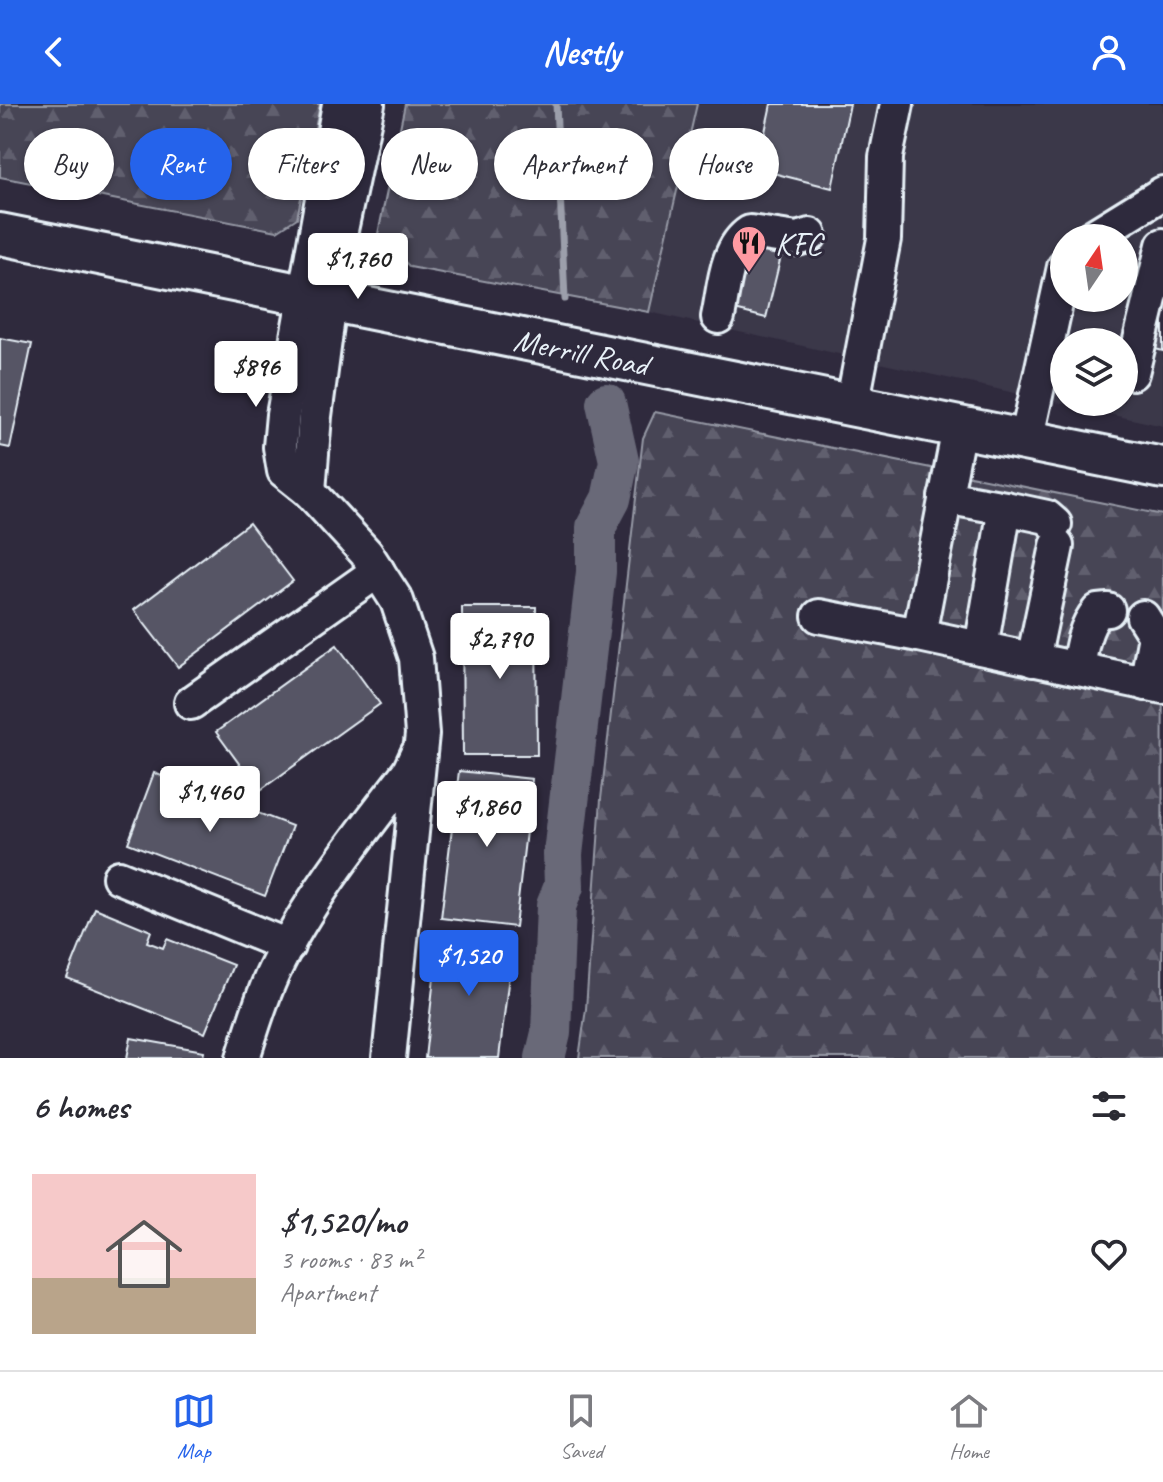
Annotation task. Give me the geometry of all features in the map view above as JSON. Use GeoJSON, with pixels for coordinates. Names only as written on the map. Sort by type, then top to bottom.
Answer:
{"type":"FeatureCollection","features":[{"type":"Feature","properties":{"kind":"main road","name":"Merrill Road"},"geometry":{"type":"LineString","coordinates":[[0,234],[1163,468]]}},
{"type":"Feature","properties":{"kind":"street"},"geometry":{"type":"LineString","coordinates":[[318,299],[339,104]]}},
{"type":"Feature","properties":{"kind":"street"},"geometry":{"type":"LineString","coordinates":[[368,104],[337,249],[318,299],[283,415],[280,447],[284,471],[309,491],[366,553],[378,571],[397,601],[416,658],[421,744],[389,1058]]}},
{"type":"Feature","properties":{"kind":"street"},"geometry":{"type":"LineString","coordinates":[[852,406],[884,239],[886,157],[897,104]]}},
{"type":"Feature","properties":{"kind":"street"},"geometry":{"type":"LineString","coordinates":[[1113,224],[1163,193]]}},
{"type":"Feature","properties":{"kind":"street"},"geometry":{"type":"LineString","coordinates":[[718,317],[733,252],[740,238],[750,232],[797,239],[810,235]]}},
{"type":"Feature","properties":{"kind":"street"},"geometry":{"type":"LineString","coordinates":[[1138,348],[1163,245]]}},
{"type":"Feature","properties":{"kind":"street"},"geometry":{"type":"LineString","coordinates":[[1026,441],[1054,312]]}},
{"type":"Feature","properties":{"kind":"street"},"geometry":{"type":"LineString","coordinates":[[919,635],[959,428]]}},
{"type":"Feature","properties":{"kind":"street"},"geometry":{"type":"LineString","coordinates":[[945,497],[1047,517],[1056,535],[1033,660]]}},
{"type":"Feature","properties":{"kind":"street"},"geometry":{"type":"LineString","coordinates":[[981,648],[1005,508]]}},
{"type":"Feature","properties":{"kind":"street"},"geometry":{"type":"LineString","coordinates":[[191,703],[378,571]]}},
{"type":"Feature","properties":{"kind":"street"},"geometry":{"type":"LineString","coordinates":[[1078,669],[1083,642],[1092,619],[1098,611],[1108,610]]}},
{"type":"Feature","properties":{"kind":"street"},"geometry":{"type":"LineString","coordinates":[[819,616],[1155,686],[1155,636],[1143,617]]}},
{"type":"Feature","properties":{"kind":"street"},"geometry":{"type":"LineString","coordinates":[[243,1058],[273,972],[337,867],[409,771],[421,744]]}},
{"type":"Feature","properties":{"kind":"street"},"geometry":{"type":"LineString","coordinates":[[119,877],[288,946]]}},
{"type":"Feature","properties":{"kind":"shaded area"},"geometry":{"type":"Polygon","coordinates":[[[697,104],[1163,104],[1163,426],[1118,416],[1138,416],[1138,328],[1050,328],[1050,401],[649,312],[675,200],[779,200],[779,128],[691,128],[697,104]]]}},
{"type":"Feature","properties":{"kind":"green space"},"geometry":{"type":"Polygon","coordinates":[[[0,104],[320,104],[315,128],[248,128],[248,200],[301,200],[297,218],[277,231],[114,199],[114,128],[24,128],[24,182],[0,177],[0,104]]]}},
{"type":"Feature","properties":{"kind":"green space"},"geometry":{"type":"Polygon","coordinates":[[[405,104],[697,104],[691,128],[669,128],[669,200],[675,200],[649,312],[410,267],[378,234],[385,200],[478,200],[478,128],[400,128],[405,104]]]}},
{"type":"Feature","properties":{"kind":"green space"},"geometry":{"type":"Polygon","coordinates":[[[655,412],[1163,515],[1162,1058],[579,1058],[586,1009],[601,799],[643,438],[655,412]]]}},
{"type":"Feature","properties":{"kind":"water"},"geometry":{"type":"Polygon","coordinates":[[[556,939],[565,959],[557,1058],[532,1058],[549,977],[550,950],[556,939]]]}},
{"type":"Feature","properties":{"kind":"building"},"geometry":{"type":"Polygon","coordinates":[[[771,104],[850,104],[832,188],[779,175],[779,128],[766,128],[771,104]]]}},
{"type":"Feature","properties":{"kind":"building"},"geometry":{"type":"Polygon","coordinates":[[[742,246],[781,256],[766,318],[727,308],[742,246]]]}},
{"type":"Feature","properties":{"kind":"building"},"geometry":{"type":"Polygon","coordinates":[[[1163,316],[1163,351],[1155,349],[1163,316]]]}},
{"type":"Feature","properties":{"kind":"building"},"geometry":{"type":"Polygon","coordinates":[[[0,338],[32,344],[10,448],[0,446],[0,338]]]}},
{"type":"Feature","properties":{"kind":"building"},"geometry":{"type":"Polygon","coordinates":[[[249,523],[293,581],[178,667],[134,610],[249,523]]]}},
{"type":"Feature","properties":{"kind":"building"},"geometry":{"type":"Polygon","coordinates":[[[462,607],[536,607],[537,755],[463,755],[462,607]]]}},
{"type":"Feature","properties":{"kind":"building"},"geometry":{"type":"Polygon","coordinates":[[[337,645],[380,704],[259,791],[216,732],[337,645]]]}},
{"type":"Feature","properties":{"kind":"building"},"geometry":{"type":"Polygon","coordinates":[[[459,771],[532,779],[515,927],[441,918],[459,771]]]}},
{"type":"Feature","properties":{"kind":"building"},"geometry":{"type":"Polygon","coordinates":[[[154,773],[292,826],[265,896],[128,843],[154,773]]]}},
{"type":"Feature","properties":{"kind":"building"},"geometry":{"type":"Polygon","coordinates":[[[95,908],[151,931],[147,942],[163,948],[167,939],[233,965],[205,1033],[67,978],[95,908]]]}},
{"type":"Feature","properties":{"kind":"building"},"geometry":{"type":"Polygon","coordinates":[[[439,933],[513,942],[499,1058],[425,1058],[439,933]]]}},
{"type":"Feature","properties":{"kind":"building"},"geometry":{"type":"Polygon","coordinates":[[[131,1038],[204,1051],[203,1058],[127,1058],[131,1038]]]}},
{"type":"Feature","properties":{"kind":"waterway"},"geometry":{"type":"LineString","coordinates":[[556,104],[565,299]]}},
{"type":"Feature","properties":{"kind":"waterway"},"geometry":{"type":"LineString","coordinates":[[545,1058],[551,1033],[556,906],[564,886],[563,854],[596,572],[596,527],[611,499],[619,461],[606,403]]}},
{"type":"Feature","properties":{"kind":"place","name":"KFC"},"geometry":{"type":"Point","coordinates":[749,274]}}]}
